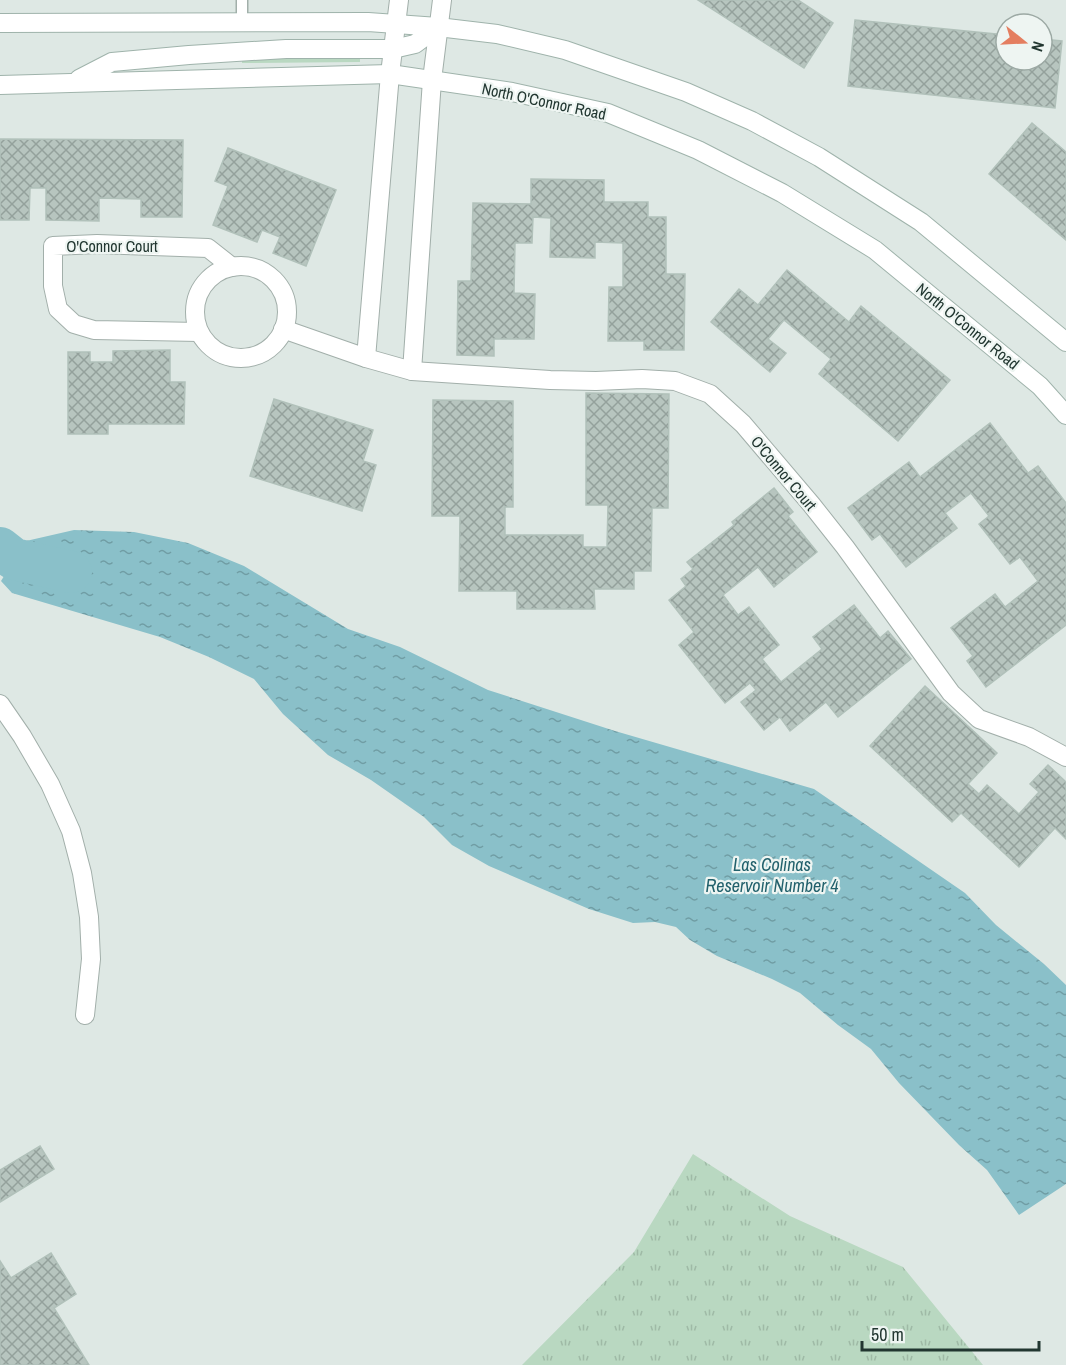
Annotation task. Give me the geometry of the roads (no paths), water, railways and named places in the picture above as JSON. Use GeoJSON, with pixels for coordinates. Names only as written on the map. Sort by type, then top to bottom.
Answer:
{"type":"FeatureCollection","features":[{"type":"Feature","properties":{"kind":"street"},"geometry":{"type":"LineString","coordinates":[[366,358],[390,74],[399,0]]}},
{"type":"Feature","properties":{"kind":"street"},"geometry":{"type":"LineString","coordinates":[[412,371],[432,80],[442,0]]}},
{"type":"Feature","properties":{"kind":"street"},"geometry":{"type":"LineString","coordinates":[[0,22],[396,24],[497,34],[565,50],[686,92],[752,121],[819,157],[921,222],[1066,342]]}},
{"type":"Feature","properties":{"kind":"street"},"geometry":{"type":"LineString","coordinates":[[73,82],[112,62],[286,49],[393,49],[415,45],[438,27]]}},
{"type":"Feature","properties":{"kind":"street","name":"North O'Connor Road"},"geometry":{"type":"LineString","coordinates":[[0,85],[390,74],[512,92],[608,113],[698,150],[782,193],[875,250],[1040,386],[1066,415]]}},
{"type":"Feature","properties":{"kind":"street","name":"O'Connor Court"},"geometry":{"type":"LineString","coordinates":[[200,332],[94,330],[74,324],[58,309],[53,286],[53,246],[97,244],[208,249],[232,267]]}},
{"type":"Feature","properties":{"kind":"street"},"geometry":{"type":"LineString","coordinates":[[232,267],[249,267],[266,274],[279,286],[286,303],[286,321],[283,329],[279,338],[266,351],[250,358],[231,358],[215,351],[202,338],[195,321],[195,303],[202,287],[215,274],[232,267]]}},
{"type":"Feature","properties":{"kind":"street","name":"O'Connor Court"},"geometry":{"type":"LineString","coordinates":[[283,329],[366,358],[412,371],[561,381],[642,379],[675,381],[710,394],[743,424],[811,504],[951,693],[979,719],[1029,737],[1066,757]]}},
{"type":"Feature","properties":{"kind":"street"},"geometry":{"type":"LineString","coordinates":[[0,704],[50,784],[71,831],[82,873],[89,916],[91,959],[85,1015]]}},
{"type":"Feature","properties":{"kind":"lane"},"geometry":{"type":"LineString","coordinates":[[242,0],[242,22]]}},
{"type":"Feature","properties":{"kind":"water","name":"Las Colinas Reservoir Number 4"},"geometry":{"type":"Polygon","coordinates":[[[74,530],[134,532],[188,543],[244,566],[348,629],[400,647],[488,690],[615,731],[814,789],[965,893],[996,925],[1066,985],[1066,1184],[1019,1215],[987,1170],[959,1145],[899,1083],[871,1049],[800,993],[717,956],[690,940],[676,927],[655,922],[633,923],[589,909],[489,866],[452,845],[424,817],[371,780],[328,755],[283,714],[254,679],[160,637],[12,593],[1,581],[26,541],[74,530]]]}},
{"type":"Feature","properties":{"kind":"waterway"},"geometry":{"type":"LineString","coordinates":[[0,548],[14,559],[71,572]]}}]}
